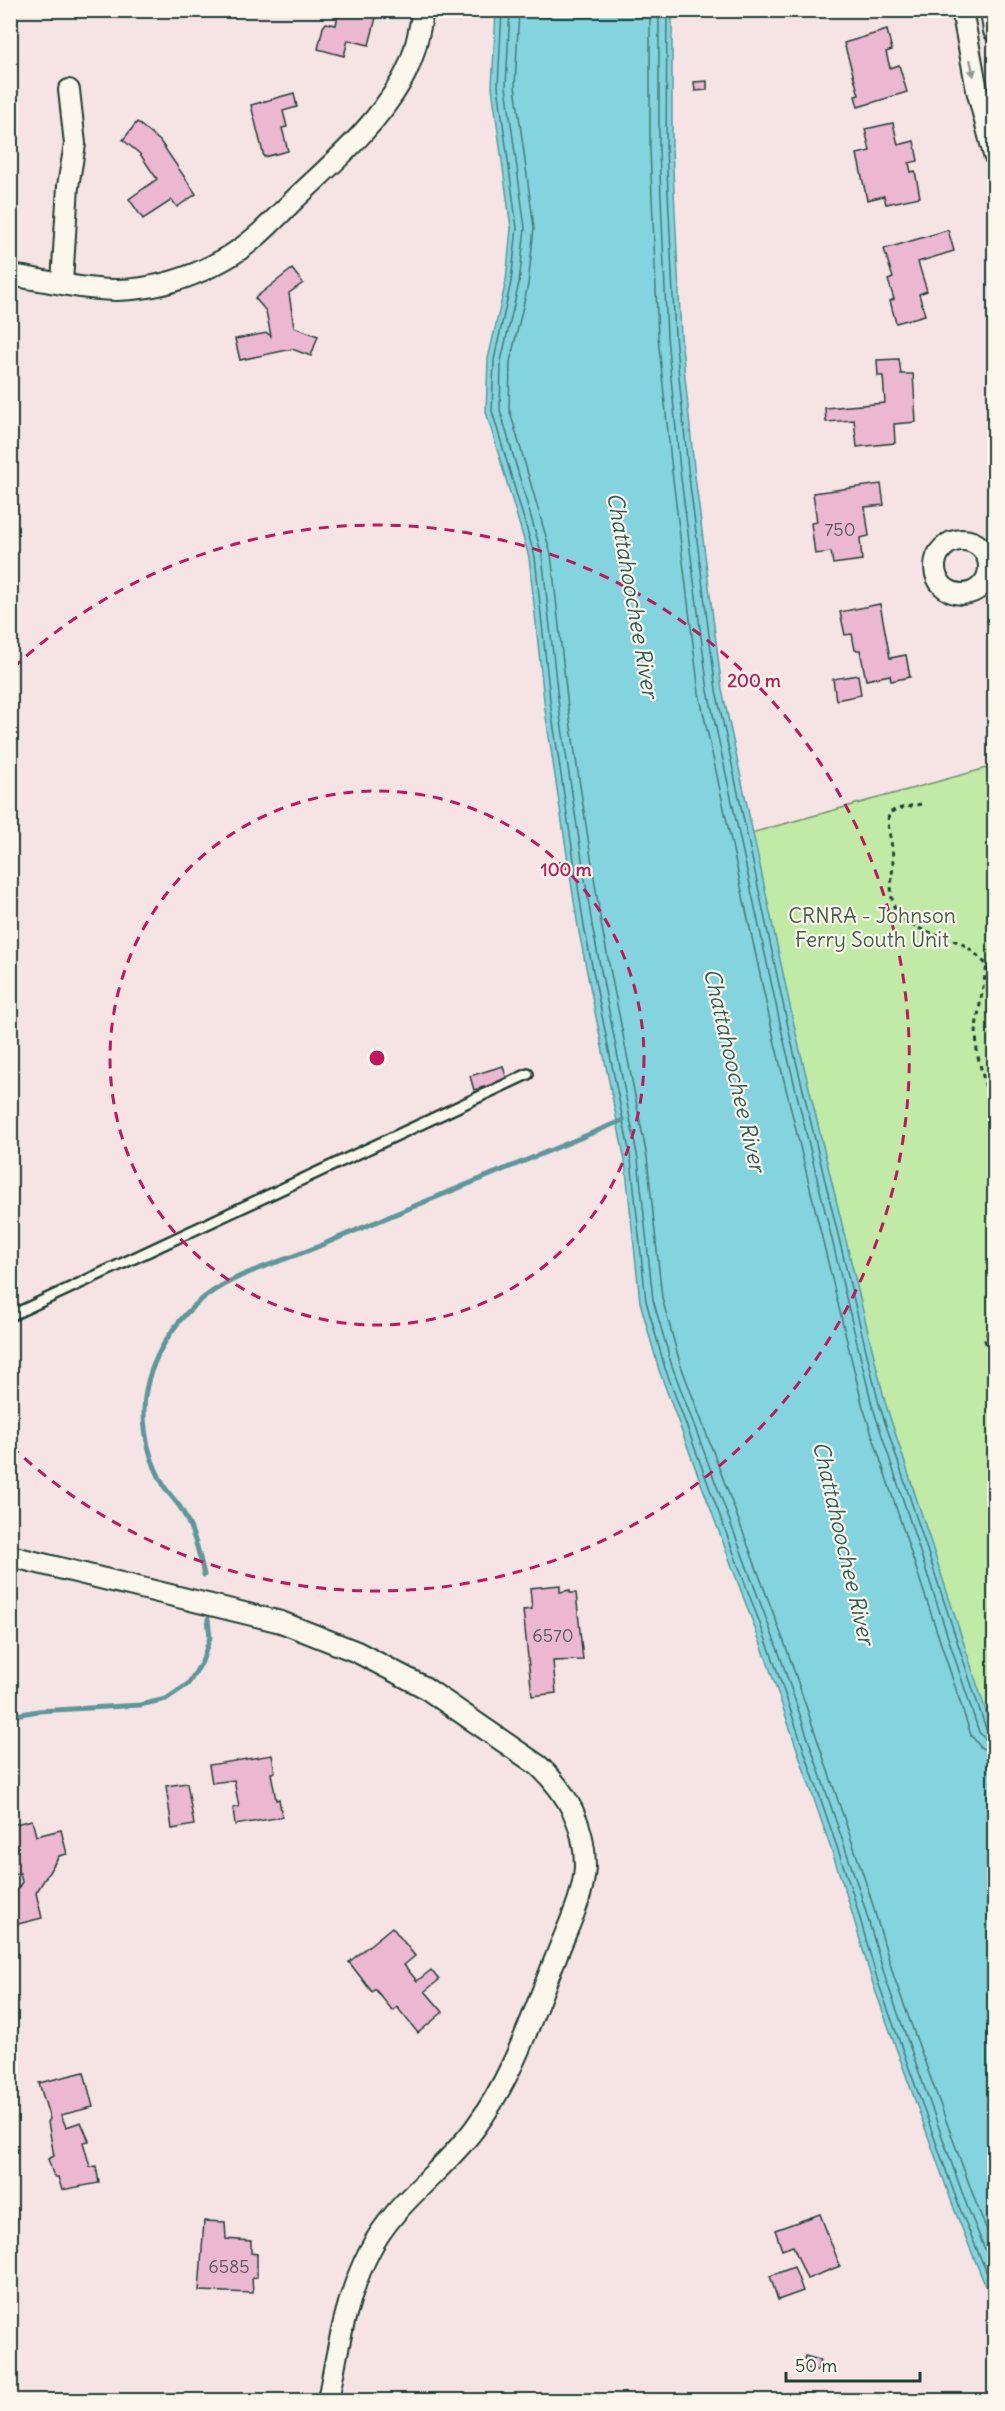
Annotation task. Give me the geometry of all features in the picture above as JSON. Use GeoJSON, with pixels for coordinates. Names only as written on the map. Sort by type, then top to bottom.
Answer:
{"type":"FeatureCollection","features":[{"type":"Feature","properties":{"kind":"street"},"geometry":{"type":"LineString","coordinates":[[10,275],[98,290],[141,288],[184,278],[225,259],[261,232],[362,134],[385,107],[403,77],[419,37],[423,10]]}},
{"type":"Feature","properties":{"kind":"street"},"geometry":{"type":"LineString","coordinates":[[962,10],[977,90],[994,155]]}},
{"type":"Feature","properties":{"kind":"street"},"geometry":{"type":"LineString","coordinates":[[991,10],[994,31]]}},
{"type":"Feature","properties":{"kind":"street"},"geometry":{"type":"LineString","coordinates":[[62,283],[68,186],[75,144],[69,90]]}},
{"type":"Feature","properties":{"kind":"street"},"geometry":{"type":"LineString","coordinates":[[10,1556],[281,1622],[357,1652],[424,1687],[539,1766],[556,1782],[577,1819],[582,1835],[585,1867],[579,1898],[513,2064],[496,2097],[474,2130],[444,2164],[403,2202],[369,2252],[348,2304],[327,2400]]}},
{"type":"Feature","properties":{"kind":"lane"},"geometry":{"type":"LineString","coordinates":[[10,1316],[528,1074]]}},
{"type":"Feature","properties":{"kind":"path"},"geometry":{"type":"LineString","coordinates":[[921,804],[897,809],[890,813],[888,820],[893,844],[890,885],[894,908],[900,919],[966,946],[987,966],[976,1027],[977,1053],[994,1119]]}},
{"type":"Feature","properties":{"kind":"path"},"geometry":{"type":"LineString","coordinates":[[994,1314],[985,1340],[994,1371]]}},
{"type":"Feature","properties":{"kind":"green space","name":"CRNRA - Johnson Ferry South Unit"},"geometry":{"type":"Polygon","coordinates":[[[994,766],[994,1858],[740,836],[994,766]]]}},
{"type":"Feature","properties":{"kind":"water","name":"Chattahoochee River"},"geometry":{"type":"Polygon","coordinates":[[[496,11],[672,11],[672,149],[681,336],[694,468],[722,689],[796,1034],[885,1402],[994,1736],[994,2307],[955,2211],[873,1984],[847,1896],[766,1658],[659,1370],[640,1302],[625,1161],[578,927],[545,710],[529,557],[486,412],[488,359],[506,281],[511,228],[492,87],[496,11]]]}},
{"type":"Feature","properties":{"kind":"building"},"geometry":{"type":"Polygon","coordinates":[[[339,10],[378,10],[369,45],[348,40],[344,56],[318,49],[323,27],[326,23],[336,25],[339,10]]]}},
{"type":"Feature","properties":{"kind":"building"},"geometry":{"type":"Polygon","coordinates":[[[887,30],[892,50],[886,52],[890,68],[899,65],[907,92],[858,107],[855,96],[859,95],[844,43],[887,30]]]}},
{"type":"Feature","properties":{"kind":"building"},"geometry":{"type":"Polygon","coordinates":[[[707,81],[707,90],[695,91],[694,82],[707,81]]]}},
{"type":"Feature","properties":{"kind":"building"},"geometry":{"type":"Polygon","coordinates":[[[294,93],[297,107],[283,111],[287,127],[282,128],[288,151],[264,157],[251,105],[294,93]]]}},
{"type":"Feature","properties":{"kind":"building"},"geometry":{"type":"Polygon","coordinates":[[[137,122],[160,141],[196,194],[177,207],[172,200],[143,219],[129,199],[157,179],[140,154],[123,140],[137,122]]]}},
{"type":"Feature","properties":{"kind":"building"},"geometry":{"type":"Polygon","coordinates":[[[893,123],[898,145],[914,141],[918,161],[909,163],[911,172],[915,171],[920,197],[886,204],[884,196],[867,200],[857,154],[870,151],[865,129],[893,123]]]}},
{"type":"Feature","properties":{"kind":"building"},"geometry":{"type":"Polygon","coordinates":[[[948,230],[954,251],[918,262],[927,291],[919,294],[925,315],[896,323],[890,301],[894,299],[888,280],[893,278],[884,249],[948,230]]]}},
{"type":"Feature","properties":{"kind":"building"},"geometry":{"type":"Polygon","coordinates":[[[292,269],[303,283],[289,293],[294,327],[318,336],[311,356],[292,349],[240,360],[235,339],[267,333],[271,336],[266,311],[255,298],[292,269]]]}},
{"type":"Feature","properties":{"kind":"building"},"geometry":{"type":"Polygon","coordinates":[[[899,359],[901,374],[913,374],[916,422],[894,424],[895,443],[857,447],[854,420],[826,422],[825,408],[885,403],[883,376],[878,376],[877,360],[899,359]]]}},
{"type":"Feature","properties":{"kind":"building"},"geometry":{"type":"Polygon","coordinates":[[[881,484],[884,505],[865,507],[869,536],[860,538],[862,560],[833,564],[831,552],[815,554],[811,523],[817,522],[813,493],[881,484]]]}},
{"type":"Feature","properties":{"kind":"building"},"geometry":{"type":"Polygon","coordinates":[[[880,604],[890,658],[906,655],[910,677],[891,681],[890,675],[866,680],[860,650],[855,650],[852,634],[845,635],[840,612],[880,604]]]}},
{"type":"Feature","properties":{"kind":"building"},"geometry":{"type":"Polygon","coordinates":[[[858,675],[861,695],[836,700],[833,679],[858,675]]]}},
{"type":"Feature","properties":{"kind":"building"},"geometry":{"type":"Polygon","coordinates":[[[503,1066],[507,1080],[474,1090],[470,1076],[503,1066]]]}},
{"type":"Feature","properties":{"kind":"building"},"geometry":{"type":"Polygon","coordinates":[[[560,1585],[560,1592],[570,1590],[570,1593],[576,1593],[583,1660],[553,1661],[556,1693],[532,1696],[523,1610],[532,1609],[530,1588],[560,1585]]]}},
{"type":"Feature","properties":{"kind":"building"},"geometry":{"type":"Polygon","coordinates":[[[272,1755],[275,1772],[271,1773],[282,1817],[235,1825],[233,1808],[239,1807],[234,1780],[212,1783],[209,1765],[272,1755]]]}},
{"type":"Feature","properties":{"kind":"building"},"geometry":{"type":"Polygon","coordinates":[[[187,1783],[194,1825],[172,1829],[166,1786],[187,1783]]]}},
{"type":"Feature","properties":{"kind":"building"},"geometry":{"type":"Polygon","coordinates":[[[32,1820],[36,1836],[61,1830],[67,1854],[59,1856],[36,1893],[42,1918],[14,1925],[10,1900],[22,1882],[20,1873],[10,1876],[11,1825],[32,1820]]]}},
{"type":"Feature","properties":{"kind":"building"},"geometry":{"type":"Polygon","coordinates":[[[392,1927],[415,1956],[404,1965],[417,1981],[431,1970],[439,1980],[425,1991],[443,2012],[418,2033],[397,2007],[393,2011],[375,1989],[372,1992],[349,1962],[392,1927]]]}},
{"type":"Feature","properties":{"kind":"building"},"geometry":{"type":"Polygon","coordinates":[[[84,2072],[93,2107],[61,2115],[66,2127],[81,2122],[89,2141],[83,2142],[90,2167],[96,2166],[99,2183],[62,2190],[58,2177],[54,2177],[48,2159],[54,2156],[48,2122],[50,2119],[39,2083],[84,2072]]]}},
{"type":"Feature","properties":{"kind":"building"},"geometry":{"type":"Polygon","coordinates":[[[820,2214],[840,2266],[807,2279],[793,2246],[782,2250],[775,2230],[820,2214]]]}},
{"type":"Feature","properties":{"kind":"building"},"geometry":{"type":"Polygon","coordinates":[[[204,2221],[225,2222],[226,2239],[251,2241],[251,2253],[257,2254],[257,2277],[252,2278],[253,2293],[199,2291],[204,2221]]]}},
{"type":"Feature","properties":{"kind":"building"},"geometry":{"type":"Polygon","coordinates":[[[794,2267],[803,2291],[778,2300],[770,2276],[794,2267]]]}},
{"type":"Feature","properties":{"kind":"building"},"geometry":{"type":"Polygon","coordinates":[[[805,2356],[820,2360],[817,2371],[802,2367],[805,2356]]]}},
{"type":"Feature","properties":{"kind":"waterway"},"geometry":{"type":"LineString","coordinates":[[204,1575],[189,1523],[164,1486],[155,1468],[144,1422],[145,1395],[154,1363],[171,1333],[193,1307],[232,1280],[623,1120]]}},
{"type":"Feature","properties":{"kind":"waterway"},"geometry":{"type":"LineString","coordinates":[[10,1716],[38,1711],[140,1705],[166,1699],[188,1684],[202,1662],[210,1637],[208,1619]]}}]}
